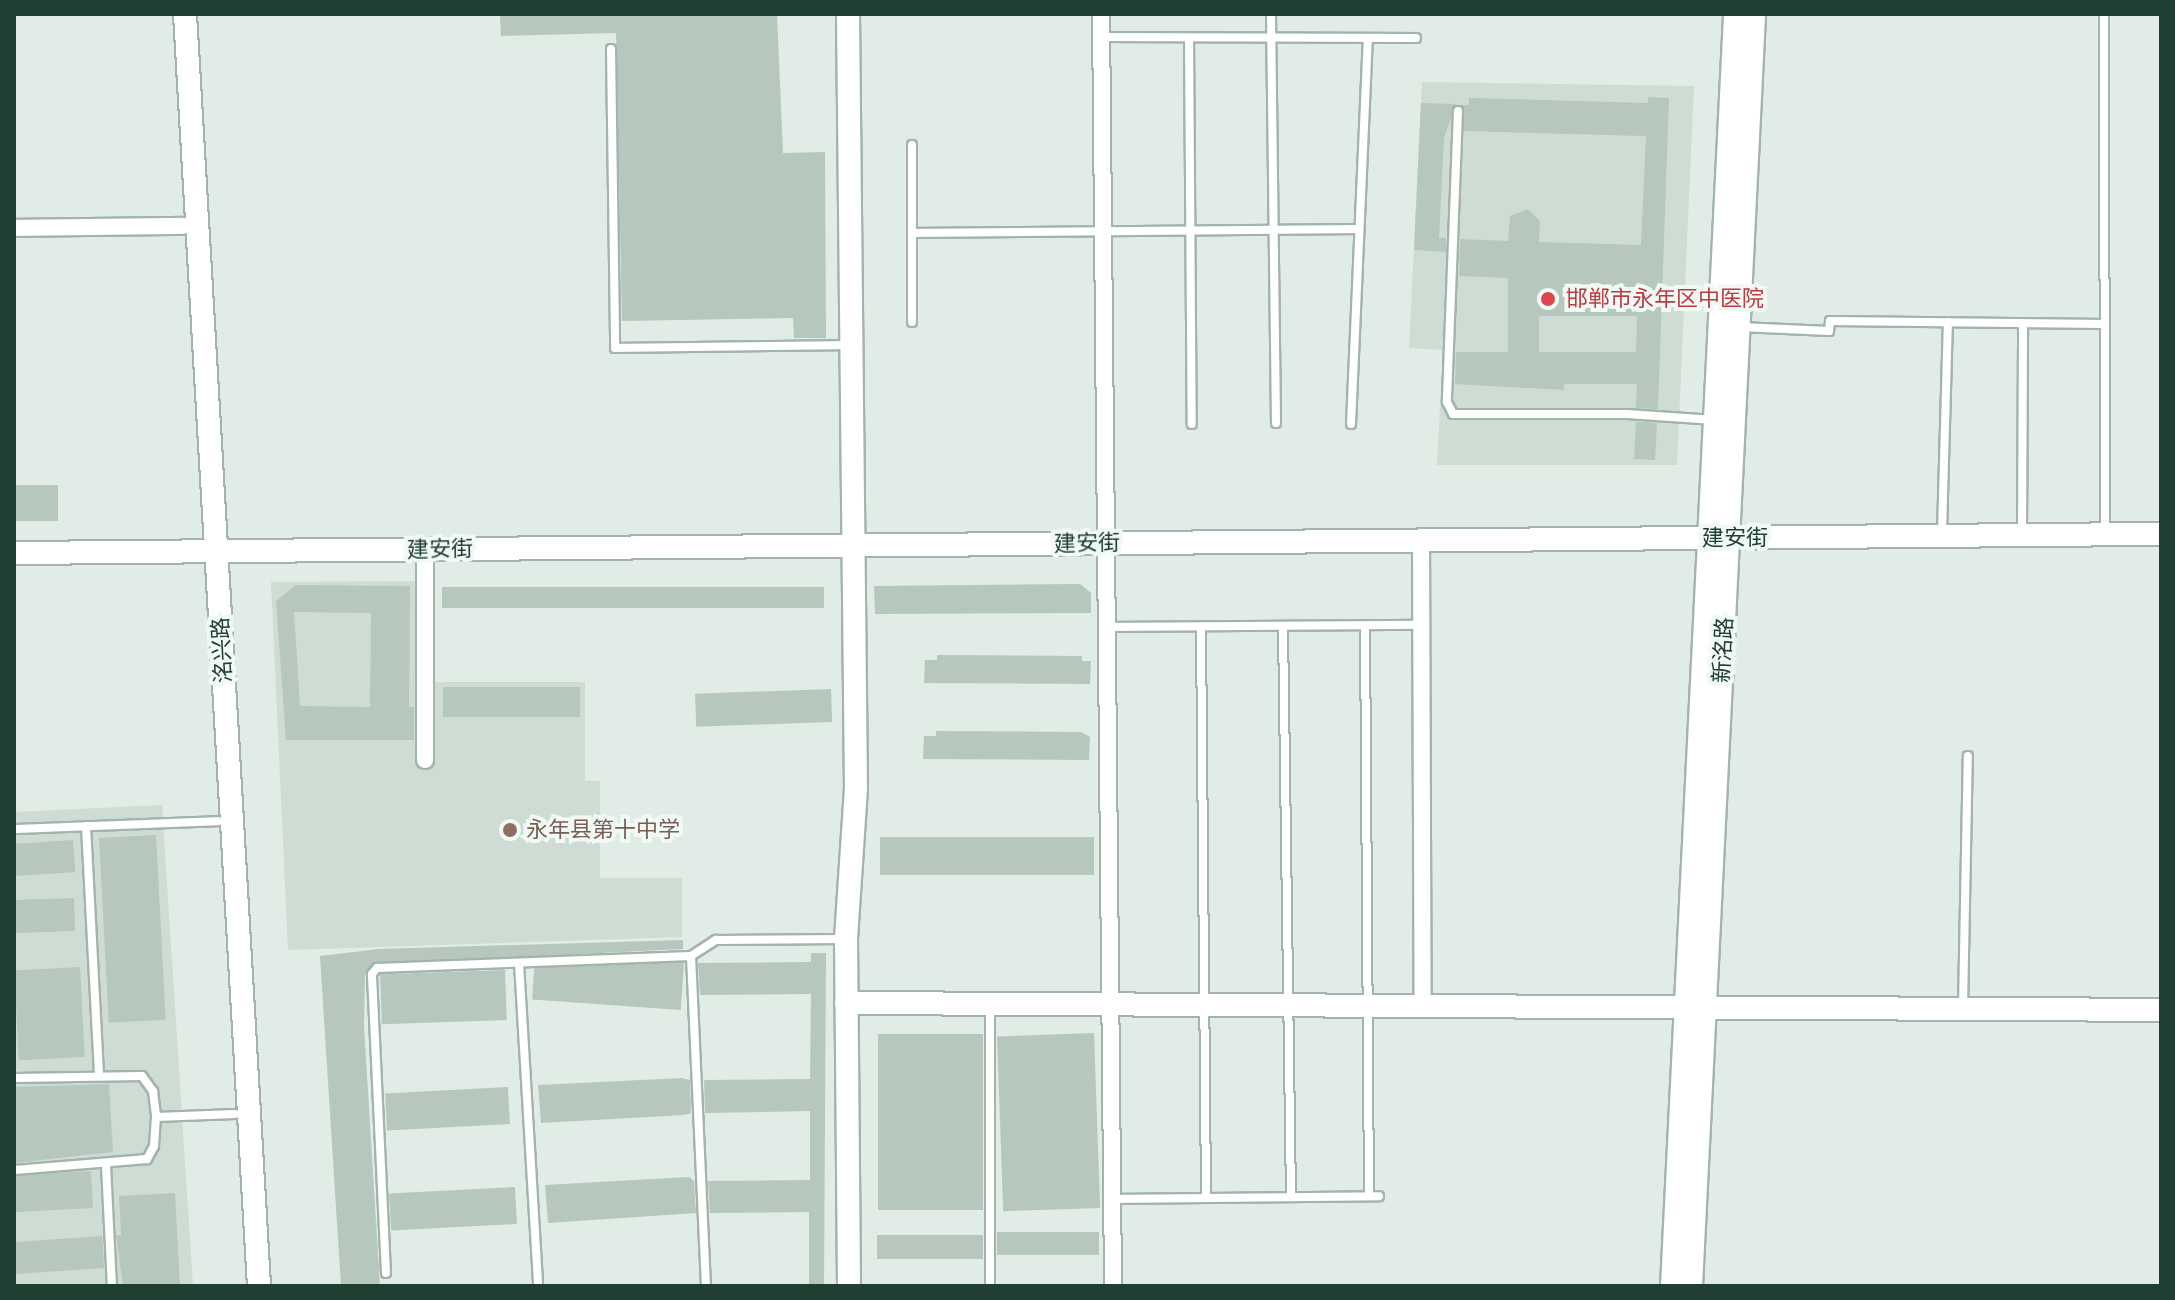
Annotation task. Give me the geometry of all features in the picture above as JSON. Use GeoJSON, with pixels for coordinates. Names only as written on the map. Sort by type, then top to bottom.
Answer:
{"type":"FeatureCollection","features":[{"type":"Feature","properties":{"kind":"street","name":"洺兴路"},"geometry":{"type":"LineString","coordinates":[[171,14],[183,226],[209,552],[259,1286]]}},
{"type":"Feature","properties":{"kind":"street","name":"洺兴路"},"geometry":{"type":"LineString","coordinates":[[185,14],[218,821],[245,1286]]}},
{"type":"Feature","properties":{"kind":"street"},"geometry":{"type":"LineString","coordinates":[[848,14],[849,345],[856,788],[846,939],[849,1286]]}},
{"type":"Feature","properties":{"kind":"street"},"geometry":{"type":"LineString","coordinates":[[1101,14],[1113,1286]]}},
{"type":"Feature","properties":{"kind":"street","name":"新洺路"},"geometry":{"type":"LineString","coordinates":[[1719,538],[1715,420],[1735,14]]}},
{"type":"Feature","properties":{"kind":"street","name":"新洺路"},"geometry":{"type":"LineString","coordinates":[[1672,1286],[1695,1008],[1719,538],[1739,327],[1754,14]]}},
{"type":"Feature","properties":{"kind":"street"},"geometry":{"type":"LineString","coordinates":[[14,228],[183,226]]}},
{"type":"Feature","properties":{"kind":"street","name":"建安街"},"geometry":{"type":"LineString","coordinates":[[14,553],[2161,534]]}},
{"type":"Feature","properties":{"kind":"street"},"geometry":{"type":"LineString","coordinates":[[1421,540],[1423,1006]]}},
{"type":"Feature","properties":{"kind":"street"},"geometry":{"type":"LineString","coordinates":[[425,550],[425,760]]}},
{"type":"Feature","properties":{"kind":"street"},"geometry":{"type":"LineString","coordinates":[[846,1003],[2161,1010]]}},
{"type":"Feature","properties":{"kind":"street","name":"新洺路"},"geometry":{"type":"LineString","coordinates":[[1691,1286],[1695,1008]]}},
{"type":"Feature","properties":{"kind":"lane"},"geometry":{"type":"LineString","coordinates":[[1271,14],[1276,423]]}},
{"type":"Feature","properties":{"kind":"lane"},"geometry":{"type":"LineString","coordinates":[[2104,14],[2105,534]]}},
{"type":"Feature","properties":{"kind":"lane"},"geometry":{"type":"LineString","coordinates":[[1101,37],[1416,38]]}},
{"type":"Feature","properties":{"kind":"lane"},"geometry":{"type":"LineString","coordinates":[[1189,38],[1192,424]]}},
{"type":"Feature","properties":{"kind":"lane"},"geometry":{"type":"LineString","coordinates":[[1351,424],[1368,38]]}},
{"type":"Feature","properties":{"kind":"lane"},"geometry":{"type":"LineString","coordinates":[[611,49],[615,348],[849,345]]}},
{"type":"Feature","properties":{"kind":"lane"},"geometry":{"type":"LineString","coordinates":[[1458,111],[1447,402],[1453,414],[1627,414],[1715,420]]}},
{"type":"Feature","properties":{"kind":"lane"},"geometry":{"type":"LineString","coordinates":[[912,145],[912,322]]}},
{"type":"Feature","properties":{"kind":"lane"},"geometry":{"type":"LineString","coordinates":[[912,233],[1358,229]]}},
{"type":"Feature","properties":{"kind":"lane"},"geometry":{"type":"LineString","coordinates":[[1739,327],[1829,331],[1830,321],[2105,324]]}},
{"type":"Feature","properties":{"kind":"lane"},"geometry":{"type":"LineString","coordinates":[[1942,536],[1948,322]]}},
{"type":"Feature","properties":{"kind":"lane"},"geometry":{"type":"LineString","coordinates":[[2022,535],[2023,323]]}},
{"type":"Feature","properties":{"kind":"lane"},"geometry":{"type":"LineString","coordinates":[[1106,627],[1421,625]]}},
{"type":"Feature","properties":{"kind":"lane"},"geometry":{"type":"LineString","coordinates":[[1283,626],[1291,1197]]}},
{"type":"Feature","properties":{"kind":"lane"},"geometry":{"type":"LineString","coordinates":[[1365,626],[1369,1196]]}},
{"type":"Feature","properties":{"kind":"lane"},"geometry":{"type":"LineString","coordinates":[[1201,627],[1206,1197]]}},
{"type":"Feature","properties":{"kind":"lane"},"geometry":{"type":"LineString","coordinates":[[1963,1009],[1968,756]]}},
{"type":"Feature","properties":{"kind":"lane"},"geometry":{"type":"LineString","coordinates":[[14,829],[218,821]]}},
{"type":"Feature","properties":{"kind":"lane"},"geometry":{"type":"LineString","coordinates":[[86,826],[99,1074]]}},
{"type":"Feature","properties":{"kind":"lane"},"geometry":{"type":"LineString","coordinates":[[386,1273],[372,974],[377,968],[691,956],[716,940],[846,939]]}},
{"type":"Feature","properties":{"kind":"lane"},"geometry":{"type":"LineString","coordinates":[[691,956],[706,1286]]}},
{"type":"Feature","properties":{"kind":"lane"},"geometry":{"type":"LineString","coordinates":[[519,963],[538,1286]]}},
{"type":"Feature","properties":{"kind":"lane"},"geometry":{"type":"LineString","coordinates":[[990,1004],[990,1286]]}},
{"type":"Feature","properties":{"kind":"lane"},"geometry":{"type":"LineString","coordinates":[[14,1078],[99,1074],[142,1076],[153,1091],[156,1117],[154,1146],[147,1159],[106,1165],[14,1170]]}},
{"type":"Feature","properties":{"kind":"lane"},"geometry":{"type":"LineString","coordinates":[[156,1117],[235,1114]]}},
{"type":"Feature","properties":{"kind":"lane"},"geometry":{"type":"LineString","coordinates":[[106,1165],[112,1286]]}},
{"type":"Feature","properties":{"kind":"lane"},"geometry":{"type":"LineString","coordinates":[[1112,1199],[1379,1196]]}},
{"type":"Feature","properties":{"kind":"shaded area","name":"邯郸市永年区中医院"},"geometry":{"type":"Polygon","coordinates":[[[1422,82],[1694,86],[1677,465],[1437,465],[1443,350],[1409,348],[1422,82]]]}},
{"type":"Feature","properties":{"kind":"shaded area"},"geometry":{"type":"Polygon","coordinates":[[[418,581],[420,682],[585,682],[585,781],[600,781],[600,878],[682,878],[682,937],[288,950],[271,582],[418,581]]]}},
{"type":"Feature","properties":{"kind":"shaded area"},"geometry":{"type":"Polygon","coordinates":[[[162,805],[193,1286],[14,1286],[14,812],[162,805]]]}},
{"type":"Feature","properties":{"kind":"building"},"geometry":{"type":"Polygon","coordinates":[[[500,14],[777,14],[783,153],[825,152],[826,338],[794,338],[793,318],[622,321],[616,33],[501,36],[500,14]]]}},
{"type":"Feature","properties":{"kind":"building"},"geometry":{"type":"Polygon","coordinates":[[[1648,97],[1669,98],[1658,409],[1636,408],[1637,384],[1564,384],[1564,390],[1455,384],[1456,352],[1508,352],[1508,278],[1459,276],[1460,239],[1508,241],[1510,216],[1528,209],[1540,221],[1539,242],[1641,245],[1646,136],[1464,131],[1461,105],[1469,105],[1469,98],[1648,103],[1648,97]],[[1539,316],[1539,352],[1636,352],[1637,316],[1539,316]]]}},
{"type":"Feature","properties":{"kind":"building"},"geometry":{"type":"Polygon","coordinates":[[[1421,103],[1456,104],[1444,138],[1439,238],[1446,238],[1446,252],[1414,250],[1421,103]]]}},
{"type":"Feature","properties":{"kind":"building"},"geometry":{"type":"Polygon","coordinates":[[[1636,422],[1657,423],[1655,460],[1634,459],[1636,422]]]}},
{"type":"Feature","properties":{"kind":"building"},"geometry":{"type":"Polygon","coordinates":[[[14,485],[58,485],[58,521],[14,521],[14,485]]]}},
{"type":"Feature","properties":{"kind":"building"},"geometry":{"type":"Polygon","coordinates":[[[1080,584],[1091,593],[1091,613],[875,614],[874,586],[1080,584]]]}},
{"type":"Feature","properties":{"kind":"building"},"geometry":{"type":"Polygon","coordinates":[[[296,585],[410,586],[409,707],[414,707],[414,740],[286,740],[276,601],[296,585]],[[294,612],[300,706],[370,707],[371,613],[294,612]]]}},
{"type":"Feature","properties":{"kind":"building"},"geometry":{"type":"Polygon","coordinates":[[[442,587],[824,587],[824,608],[442,608],[442,587]]]}},
{"type":"Feature","properties":{"kind":"building"},"geometry":{"type":"Polygon","coordinates":[[[937,655],[1082,656],[1082,661],[1091,661],[1090,684],[924,683],[925,660],[937,660],[937,655]]]}},
{"type":"Feature","properties":{"kind":"building"},"geometry":{"type":"Polygon","coordinates":[[[443,687],[580,687],[580,717],[443,717],[443,687]]]}},
{"type":"Feature","properties":{"kind":"building"},"geometry":{"type":"Polygon","coordinates":[[[831,689],[832,722],[696,727],[695,694],[831,689]]]}},
{"type":"Feature","properties":{"kind":"building"},"geometry":{"type":"Polygon","coordinates":[[[936,731],[1081,732],[1090,737],[1089,760],[923,759],[924,736],[936,736],[936,731]]]}},
{"type":"Feature","properties":{"kind":"building"},"geometry":{"type":"Polygon","coordinates":[[[156,835],[166,1020],[109,1023],[99,838],[156,835]]]}},
{"type":"Feature","properties":{"kind":"building"},"geometry":{"type":"Polygon","coordinates":[[[880,837],[1094,837],[1094,875],[880,875],[880,837]]]}},
{"type":"Feature","properties":{"kind":"building"},"geometry":{"type":"Polygon","coordinates":[[[73,840],[75,872],[16,876],[14,844],[73,840]]]}},
{"type":"Feature","properties":{"kind":"building"},"geometry":{"type":"Polygon","coordinates":[[[74,898],[75,931],[15,933],[14,900],[74,898]]]}},
{"type":"Feature","properties":{"kind":"building"},"geometry":{"type":"Polygon","coordinates":[[[683,940],[683,949],[372,964],[365,974],[364,1027],[380,1286],[341,1286],[320,956],[379,949],[683,940]]]}},
{"type":"Feature","properties":{"kind":"building"},"geometry":{"type":"Polygon","coordinates":[[[535,953],[684,963],[681,1010],[532,999],[535,953]]]}},
{"type":"Feature","properties":{"kind":"building"},"geometry":{"type":"Polygon","coordinates":[[[811,953],[826,953],[824,1286],[809,1286],[809,1212],[710,1213],[708,1181],[810,1180],[810,1111],[705,1113],[704,1080],[810,1079],[811,994],[700,995],[698,963],[811,962],[811,953]]]}},
{"type":"Feature","properties":{"kind":"building"},"geometry":{"type":"Polygon","coordinates":[[[80,967],[85,1057],[19,1060],[14,970],[80,967]]]}},
{"type":"Feature","properties":{"kind":"building"},"geometry":{"type":"Polygon","coordinates":[[[505,970],[507,1020],[382,1024],[380,974],[505,970]]]}},
{"type":"Feature","properties":{"kind":"building"},"geometry":{"type":"Polygon","coordinates":[[[1094,1033],[1100,1208],[1003,1211],[997,1036],[1094,1033]]]}},
{"type":"Feature","properties":{"kind":"building"},"geometry":{"type":"Polygon","coordinates":[[[878,1034],[983,1034],[983,1210],[878,1210],[878,1034]]]}},
{"type":"Feature","properties":{"kind":"building"},"geometry":{"type":"Polygon","coordinates":[[[690,1080],[691,1113],[541,1123],[538,1085],[690,1080]]]}},
{"type":"Feature","properties":{"kind":"building"},"geometry":{"type":"Polygon","coordinates":[[[109,1084],[113,1152],[14,1163],[14,1087],[109,1084]]]}},
{"type":"Feature","properties":{"kind":"building"},"geometry":{"type":"Polygon","coordinates":[[[508,1087],[510,1124],[387,1130],[385,1093],[508,1087]]]}},
{"type":"Feature","properties":{"kind":"building"},"geometry":{"type":"Polygon","coordinates":[[[91,1171],[93,1208],[16,1212],[14,1175],[91,1171]]]}},
{"type":"Feature","properties":{"kind":"building"},"geometry":{"type":"Polygon","coordinates":[[[689,1177],[694,1181],[696,1213],[548,1223],[545,1185],[689,1177]]]}},
{"type":"Feature","properties":{"kind":"building"},"geometry":{"type":"Polygon","coordinates":[[[515,1187],[517,1224],[391,1231],[389,1194],[515,1187]]]}},
{"type":"Feature","properties":{"kind":"building"},"geometry":{"type":"Polygon","coordinates":[[[175,1193],[180,1286],[123,1286],[116,1235],[121,1235],[119,1196],[175,1193]]]}},
{"type":"Feature","properties":{"kind":"building"},"geometry":{"type":"Polygon","coordinates":[[[997,1232],[1099,1232],[1099,1255],[997,1255],[997,1232]]]}},
{"type":"Feature","properties":{"kind":"building"},"geometry":{"type":"Polygon","coordinates":[[[877,1235],[983,1235],[983,1259],[877,1259],[877,1235]]]}},
{"type":"Feature","properties":{"kind":"building"},"geometry":{"type":"Polygon","coordinates":[[[102,1236],[104,1268],[16,1274],[14,1242],[102,1236]]]}},
{"type":"Feature","properties":{"kind":"place","name":"邯郸市永年区中医院"},"geometry":{"type":"Point","coordinates":[1548,299]}},
{"type":"Feature","properties":{"kind":"place","name":"永年县第十中学"},"geometry":{"type":"Point","coordinates":[510,830]}}]}
